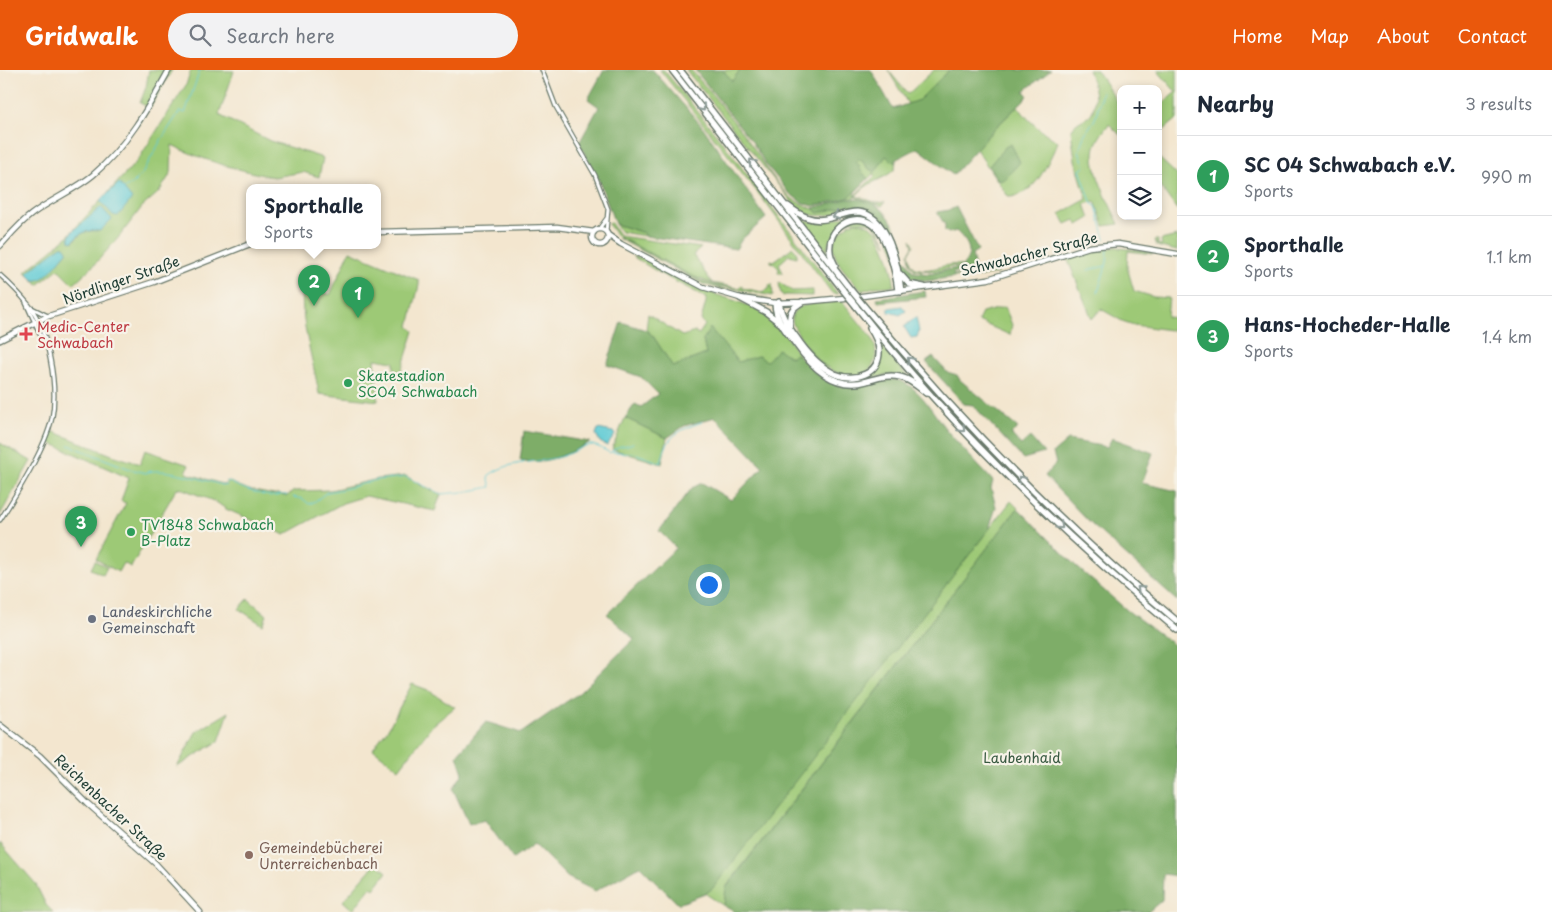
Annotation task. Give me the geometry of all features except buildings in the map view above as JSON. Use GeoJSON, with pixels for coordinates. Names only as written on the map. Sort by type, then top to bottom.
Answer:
{"type":"FeatureCollection","features":[{"type":"Feature","properties":{"kind":"highway"},"geometry":{"type":"LineString","coordinates":[[672,70],[843,290],[938,402],[987,456],[1055,522],[1177,630]]}},
{"type":"Feature","properties":{"kind":"highway"},"geometry":{"type":"LineString","coordinates":[[680,70],[839,275],[931,384],[1015,473],[1080,536],[1177,621]]}},
{"type":"Feature","properties":{"kind":"highway"},"geometry":{"type":"LineString","coordinates":[[781,201],[802,216],[813,220],[823,220],[857,212],[873,218],[881,225],[898,270],[904,280],[909,284],[924,287]]}},
{"type":"Feature","properties":{"kind":"highway"},"geometry":{"type":"LineString","coordinates":[[839,275],[830,251],[831,239],[836,229],[845,222],[863,220],[877,228],[883,238],[900,291]]}},
{"type":"Feature","properties":{"kind":"highway"},"geometry":{"type":"LineString","coordinates":[[898,270],[900,291]]}},
{"type":"Feature","properties":{"kind":"highway"},"geometry":{"type":"LineString","coordinates":[[740,298],[766,312],[782,325]]}},
{"type":"Feature","properties":{"kind":"highway"},"geometry":{"type":"LineString","coordinates":[[791,331],[790,313],[793,308],[802,302]]}},
{"type":"Feature","properties":{"kind":"highway"},"geometry":{"type":"LineString","coordinates":[[777,303],[791,331],[805,351],[822,366],[839,375],[857,378],[875,366],[879,355],[878,344],[866,318]]}},
{"type":"Feature","properties":{"kind":"highway"},"geometry":{"type":"LineString","coordinates":[[777,303],[776,313],[782,325],[812,365],[832,379],[852,384],[885,376],[898,376],[916,385],[938,402]]}},
{"type":"Feature","properties":{"kind":"main road"},"geometry":{"type":"LineString","coordinates":[[0,246],[18,225],[33,213],[77,187],[110,159],[145,113],[169,70]]}},
{"type":"Feature","properties":{"kind":"main road"},"geometry":{"type":"LineString","coordinates":[[381,232],[557,227],[578,231],[597,230],[607,233],[621,244]]}},
{"type":"Feature","properties":{"kind":"main road"},"geometry":{"type":"LineString","coordinates":[[593,238],[597,230]]}},
{"type":"Feature","properties":{"kind":"main road"},"geometry":{"type":"LineString","coordinates":[[578,231],[593,238],[599,244],[606,242],[621,244]]}},
{"type":"Feature","properties":{"kind":"main road"},"geometry":{"type":"LineString","coordinates":[[606,242],[607,233]]}},
{"type":"Feature","properties":{"kind":"main road","name":"Schwabacher Straße"},"geometry":{"type":"LineString","coordinates":[[621,244],[693,283],[740,298],[777,303],[802,302],[947,285],[1005,274],[1089,247],[1118,244],[1177,254]]}},
{"type":"Feature","properties":{"kind":"main road","name":"Nördlinger Straße"},"geometry":{"type":"LineString","coordinates":[[0,340],[49,316],[154,282],[246,246]]}},
{"type":"Feature","properties":{"kind":"main road","name":"Reichenbacher Straße"},"geometry":{"type":"LineString","coordinates":[[0,725],[40,756],[88,804],[156,864],[200,912]]}},
{"type":"Feature","properties":{"kind":"street"},"geometry":{"type":"LineString","coordinates":[[542,70],[556,107],[595,175],[608,210],[607,233]]}},
{"type":"Feature","properties":{"kind":"street"},"geometry":{"type":"LineString","coordinates":[[597,230],[607,218]]}},
{"type":"Feature","properties":{"kind":"street"},"geometry":{"type":"LineString","coordinates":[[0,275],[30,306],[38,312],[49,316]]}},
{"type":"Feature","properties":{"kind":"street"},"geometry":{"type":"LineString","coordinates":[[0,520],[29,470],[52,418],[53,388],[46,340],[24,299]]}},
{"type":"Feature","properties":{"kind":"street"},"geometry":{"type":"LineString","coordinates":[[30,306],[37,322]]}},
{"type":"Feature","properties":{"kind":"green space"},"geometry":{"type":"Polygon","coordinates":[[[149,70],[172,70],[150,108],[140,103],[146,87],[149,70]]]}},
{"type":"Feature","properties":{"kind":"green space"},"geometry":{"type":"Polygon","coordinates":[[[191,70],[234,71],[219,115],[270,141],[323,158],[319,177],[303,172],[275,177],[207,160],[172,145],[171,173],[159,192],[142,207],[94,265],[73,284],[58,269],[38,285],[31,278],[25,272],[66,238],[138,160],[186,85],[191,70]],[[85,222],[72,232],[73,242],[85,232],[100,231],[85,222]],[[61,246],[28,272],[35,281],[45,276],[67,252],[64,246],[61,246]]]}},
{"type":"Feature","properties":{"kind":"green space"},"geometry":{"type":"Polygon","coordinates":[[[604,70],[653,70],[702,126],[766,218],[742,239],[736,249],[645,236],[644,233],[615,224],[600,183],[579,143],[599,107],[588,99],[604,70]]]}},
{"type":"Feature","properties":{"kind":"green space"},"geometry":{"type":"Polygon","coordinates":[[[660,70],[664,70],[720,139],[838,294],[831,292],[762,198],[660,70]]]}},
{"type":"Feature","properties":{"kind":"green space"},"geometry":{"type":"Polygon","coordinates":[[[686,70],[691,70],[712,94],[750,143],[777,183],[790,197],[819,213],[856,206],[877,212],[886,221],[893,224],[900,242],[898,243],[903,260],[907,262],[904,263],[896,254],[887,230],[882,223],[869,213],[848,211],[817,216],[796,207],[686,70]]]}},
{"type":"Feature","properties":{"kind":"green space"},"geometry":{"type":"Polygon","coordinates":[[[695,70],[723,70],[732,81],[740,70],[871,70],[893,109],[919,100],[949,70],[1051,70],[1024,91],[1028,96],[994,129],[953,175],[918,148],[895,160],[895,163],[886,156],[875,172],[870,170],[860,159],[856,162],[868,179],[848,198],[813,206],[801,202],[788,192],[765,163],[753,143],[695,70]]]}},
{"type":"Feature","properties":{"kind":"green space"},"geometry":{"type":"Polygon","coordinates":[[[723,70],[740,70],[732,82],[723,70]]]}},
{"type":"Feature","properties":{"kind":"green space"},"geometry":{"type":"Polygon","coordinates":[[[888,70],[908,94],[934,70],[949,70],[919,100],[908,104],[888,70]]]}},
{"type":"Feature","properties":{"kind":"green space"},"geometry":{"type":"Polygon","coordinates":[[[1088,70],[1097,70],[1117,102],[1117,132],[1109,124],[1097,141],[1094,153],[1097,173],[1119,224],[1104,226],[1095,201],[1085,204],[1090,218],[1078,225],[1075,220],[1066,224],[1060,214],[1087,199],[1075,160],[1071,131],[1077,124],[1089,116],[1092,111],[1095,100],[1088,70]]]}},
{"type":"Feature","properties":{"kind":"green space"},"geometry":{"type":"Polygon","coordinates":[[[1157,70],[1177,70],[1177,119],[1162,132],[1162,104],[1176,92],[1157,70]]]}},
{"type":"Feature","properties":{"kind":"green space"},"geometry":{"type":"Polygon","coordinates":[[[1018,106],[1032,123],[1058,142],[1035,183],[1028,190],[1011,197],[1007,195],[976,149],[1018,106]]]}},
{"type":"Feature","properties":{"kind":"green space"},"geometry":{"type":"Polygon","coordinates":[[[1011,144],[1020,162],[1005,179],[999,181],[989,166],[1005,147],[1011,144]]]}},
{"type":"Feature","properties":{"kind":"green space"},"geometry":{"type":"Polygon","coordinates":[[[886,156],[896,160],[895,169],[865,187],[856,196],[878,203],[885,202],[882,206],[855,197],[856,194],[875,176],[874,173],[855,192],[854,198],[848,198],[859,168],[856,162],[860,159],[870,170],[886,156]]]}},
{"type":"Feature","properties":{"kind":"green space"},"geometry":{"type":"Polygon","coordinates":[[[1162,161],[1177,175],[1177,210],[1162,189],[1162,161]]]}},
{"type":"Feature","properties":{"kind":"green space"},"geometry":{"type":"Polygon","coordinates":[[[847,199],[862,200],[874,204],[885,212],[893,224],[886,221],[877,212],[863,207],[848,206],[819,213],[813,208],[847,199]]]}},
{"type":"Feature","properties":{"kind":"green space"},"geometry":{"type":"Polygon","coordinates":[[[956,207],[978,250],[972,254],[975,270],[965,270],[962,268],[968,257],[968,246],[956,231],[949,233],[945,231],[945,225],[937,212],[956,207]]]}},
{"type":"Feature","properties":{"kind":"green space"},"geometry":{"type":"Polygon","coordinates":[[[848,215],[864,216],[874,222],[887,245],[873,223],[847,220],[828,244],[828,252],[802,219],[820,222],[848,215]]]}},
{"type":"Feature","properties":{"kind":"green space"},"geometry":{"type":"Polygon","coordinates":[[[610,222],[620,236],[701,248],[693,255],[712,283],[738,288],[742,285],[742,288],[762,292],[770,288],[769,285],[772,284],[773,296],[719,286],[692,276],[617,236],[608,224],[610,222]]]}},
{"type":"Feature","properties":{"kind":"green space"},"geometry":{"type":"Polygon","coordinates":[[[857,222],[872,227],[880,238],[890,264],[894,286],[874,287],[862,291],[841,267],[836,258],[834,241],[849,223],[857,222]]]}},
{"type":"Feature","properties":{"kind":"green space"},"geometry":{"type":"Polygon","coordinates":[[[615,224],[644,233],[645,236],[621,232],[615,224]]]}},
{"type":"Feature","properties":{"kind":"green space"},"geometry":{"type":"Polygon","coordinates":[[[1177,236],[1177,251],[1157,246],[1155,240],[1158,240],[1158,245],[1162,245],[1161,240],[1177,236]]]}},
{"type":"Feature","properties":{"kind":"green space"},"geometry":{"type":"Polygon","coordinates":[[[618,238],[629,242],[701,281],[730,291],[768,299],[734,293],[703,284],[618,238]]]}},
{"type":"Feature","properties":{"kind":"green space"},"geometry":{"type":"Polygon","coordinates":[[[793,247],[797,257],[789,255],[779,264],[783,273],[778,273],[779,269],[773,262],[771,263],[771,260],[774,261],[793,247]]]}},
{"type":"Feature","properties":{"kind":"green space"},"geometry":{"type":"Polygon","coordinates":[[[1119,247],[1120,250],[1121,248],[1152,252],[1152,254],[1128,251],[1127,267],[1134,291],[1154,297],[1169,298],[1167,317],[1177,318],[1177,331],[1134,325],[1122,321],[1101,309],[1092,319],[1067,258],[1087,251],[1089,253],[1088,251],[1119,247]]]}},
{"type":"Feature","properties":{"kind":"green space"},"geometry":{"type":"Polygon","coordinates":[[[897,249],[903,262],[907,262],[913,272],[930,274],[956,268],[961,271],[953,273],[953,275],[962,276],[927,281],[909,278],[898,263],[894,250],[897,249]]]}},
{"type":"Feature","properties":{"kind":"green space"},"geometry":{"type":"Polygon","coordinates":[[[350,251],[419,280],[409,326],[414,331],[401,372],[394,370],[394,362],[375,359],[378,401],[319,394],[307,339],[302,297],[303,283],[330,295],[350,251]]]}},
{"type":"Feature","properties":{"kind":"green space"},"geometry":{"type":"Polygon","coordinates":[[[909,255],[911,263],[915,268],[928,269],[957,265],[962,266],[962,268],[954,266],[938,271],[915,270],[910,263],[909,255]]]}},
{"type":"Feature","properties":{"kind":"green space"},"geometry":{"type":"Polygon","coordinates":[[[632,256],[646,259],[700,288],[749,306],[767,315],[788,338],[798,354],[767,362],[758,356],[738,362],[703,340],[706,354],[673,367],[653,336],[646,330],[648,314],[682,336],[695,332],[699,334],[705,325],[701,320],[707,298],[661,274],[632,256]]]}},
{"type":"Feature","properties":{"kind":"green space"},"geometry":{"type":"Polygon","coordinates":[[[996,271],[998,273],[981,277],[968,276],[970,273],[996,271]]]}},
{"type":"Feature","properties":{"kind":"green space"},"geometry":{"type":"Polygon","coordinates":[[[779,282],[792,291],[813,290],[813,296],[783,296],[780,291],[779,282]]]}},
{"type":"Feature","properties":{"kind":"green space"},"geometry":{"type":"Polygon","coordinates":[[[925,291],[926,297],[878,302],[877,298],[925,291]]]}},
{"type":"Feature","properties":{"kind":"green space"},"geometry":{"type":"Polygon","coordinates":[[[842,301],[872,338],[875,346],[875,361],[871,367],[867,372],[853,377],[844,376],[822,363],[806,346],[793,324],[792,315],[803,306],[842,301]]]}},
{"type":"Feature","properties":{"kind":"green space"},"geometry":{"type":"Polygon","coordinates":[[[1005,307],[1012,325],[1010,335],[978,321],[982,313],[1005,307]]]}},
{"type":"Feature","properties":{"kind":"green space"},"geometry":{"type":"Polygon","coordinates":[[[778,309],[786,327],[833,375],[849,380],[865,378],[874,370],[880,343],[907,376],[891,374],[853,383],[824,374],[783,325],[778,309]]]}},
{"type":"Feature","properties":{"kind":"green space"},"geometry":{"type":"Polygon","coordinates":[[[621,322],[646,330],[653,336],[673,367],[706,354],[703,340],[710,328],[738,362],[758,356],[767,361],[778,349],[790,357],[798,354],[821,377],[838,385],[859,387],[882,381],[903,382],[923,398],[949,433],[993,481],[991,488],[996,507],[989,529],[713,888],[705,894],[678,904],[640,866],[595,891],[567,877],[534,844],[513,859],[485,820],[469,824],[453,789],[463,773],[457,755],[486,722],[521,733],[579,693],[634,639],[607,614],[676,548],[659,531],[692,488],[702,483],[731,500],[763,467],[715,417],[684,426],[667,438],[625,418],[635,404],[641,407],[658,394],[641,377],[607,365],[621,322]]]}},
{"type":"Feature","properties":{"kind":"green space"},"geometry":{"type":"Polygon","coordinates":[[[933,357],[947,372],[957,375],[960,380],[1018,428],[1011,434],[1021,445],[1030,437],[1044,453],[1023,459],[973,405],[964,404],[926,362],[933,357]]]}},
{"type":"Feature","properties":{"kind":"green space"},"geometry":{"type":"Polygon","coordinates":[[[625,418],[667,438],[662,464],[612,449],[625,418]]]}},
{"type":"Feature","properties":{"kind":"green space"},"geometry":{"type":"Polygon","coordinates":[[[52,431],[140,464],[145,450],[189,465],[186,473],[225,485],[227,481],[249,490],[274,495],[287,496],[294,491],[331,490],[378,479],[406,476],[424,487],[441,494],[435,511],[366,496],[343,503],[284,535],[226,509],[216,502],[177,488],[131,567],[123,563],[118,572],[96,559],[126,503],[121,501],[129,478],[48,442],[52,431]]]}},
{"type":"Feature","properties":{"kind":"green space"},"geometry":{"type":"Polygon","coordinates":[[[524,431],[590,442],[556,458],[538,461],[520,460],[524,431]]]}},
{"type":"Feature","properties":{"kind":"green space"},"geometry":{"type":"Polygon","coordinates":[[[1112,438],[1153,453],[1142,483],[1177,491],[1177,601],[1089,522],[1045,476],[1056,463],[1053,453],[1068,440],[1107,447],[1112,438]]]}},
{"type":"Feature","properties":{"kind":"green space"},"geometry":{"type":"Polygon","coordinates":[[[0,443],[31,461],[0,515],[0,443]]]}},
{"type":"Feature","properties":{"kind":"green space"},"geometry":{"type":"Polygon","coordinates":[[[1011,501],[1018,508],[726,887],[724,906],[706,894],[1011,501]]]}},
{"type":"Feature","properties":{"kind":"green space","name":"Laubenhaid"},"geometry":{"type":"Polygon","coordinates":[[[1018,508],[1078,568],[1128,611],[1177,647],[1177,876],[1163,874],[1162,900],[1148,912],[735,912],[724,906],[726,888],[1018,508]]]}},
{"type":"Feature","properties":{"kind":"green space"},"geometry":{"type":"Polygon","coordinates":[[[95,561],[107,567],[103,575],[91,569],[95,561]]]}},
{"type":"Feature","properties":{"kind":"green space"},"geometry":{"type":"Polygon","coordinates":[[[248,599],[267,615],[263,625],[239,609],[248,599]]]}},
{"type":"Feature","properties":{"kind":"green space"},"geometry":{"type":"Polygon","coordinates":[[[412,684],[428,690],[455,707],[432,726],[399,769],[373,749],[389,727],[412,684]]]}},
{"type":"Feature","properties":{"kind":"green space"},"geometry":{"type":"Polygon","coordinates":[[[229,712],[219,741],[177,767],[196,732],[229,712]]]}},
{"type":"Feature","properties":{"kind":"green space"},"geometry":{"type":"Polygon","coordinates":[[[0,843],[35,883],[46,905],[53,912],[0,912],[0,843]]]}},
{"type":"Feature","properties":{"kind":"green space"},"geometry":{"type":"Polygon","coordinates":[[[376,863],[387,872],[374,889],[371,887],[353,910],[343,901],[376,863]]]}},
{"type":"Feature","properties":{"kind":"water"},"geometry":{"type":"Polygon","coordinates":[[[119,183],[132,199],[118,216],[113,215],[100,201],[119,183]]]}},
{"type":"Feature","properties":{"kind":"water"},"geometry":{"type":"Polygon","coordinates":[[[101,207],[112,219],[100,231],[88,231],[78,236],[72,242],[70,241],[69,237],[72,232],[101,207]]]}},
{"type":"Feature","properties":{"kind":"water"},"geometry":{"type":"Polygon","coordinates":[[[61,246],[64,246],[67,252],[53,269],[41,279],[36,280],[32,278],[28,272],[61,246]]]}},
{"type":"Feature","properties":{"kind":"water"},"geometry":{"type":"Polygon","coordinates":[[[902,306],[906,311],[900,315],[889,312],[889,308],[902,306]]]}},
{"type":"Feature","properties":{"kind":"water"},"geometry":{"type":"Polygon","coordinates":[[[916,317],[919,331],[917,337],[911,338],[904,327],[916,317]]]}},
{"type":"Feature","properties":{"kind":"water"},"geometry":{"type":"Polygon","coordinates":[[[598,429],[613,432],[615,435],[607,446],[600,442],[596,434],[598,429]]]}},
{"type":"Feature","properties":{"kind":"waterway"},"geometry":{"type":"LineString","coordinates":[[124,189],[142,174],[180,111],[185,113],[200,70]]}},
{"type":"Feature","properties":{"kind":"waterway"},"geometry":{"type":"LineString","coordinates":[[1102,92],[1095,119],[1084,135],[1079,151],[1085,166],[1080,170],[1092,204],[1096,206],[1105,239]]}},
{"type":"Feature","properties":{"kind":"waterway"},"geometry":{"type":"LineString","coordinates":[[1098,292],[1107,262],[1108,249]]}},
{"type":"Feature","properties":{"kind":"waterway"},"geometry":{"type":"LineString","coordinates":[[1088,270],[1106,266]]}},
{"type":"Feature","properties":{"kind":"waterway"},"geometry":{"type":"LineString","coordinates":[[612,452],[634,453],[661,463],[666,446],[674,435],[702,422]]}},
{"type":"Feature","properties":{"kind":"waterway"},"geometry":{"type":"LineString","coordinates":[[293,497],[303,499],[309,504],[327,492],[376,480],[406,477],[441,494],[464,492],[491,487],[488,476],[515,464],[563,456],[589,445],[597,446],[610,453],[619,447],[633,443]]}},
{"type":"Feature","properties":{"kind":"waterway"},"geometry":{"type":"LineString","coordinates":[[69,445],[130,469],[146,473],[162,471],[226,486],[227,481],[265,495],[287,495]]}},
{"type":"Feature","properties":{"kind":"place","name":"Sporthalle"},"geometry":{"type":"Point","coordinates":[314,306]}},
{"type":"Feature","properties":{"kind":"place","name":"SC 04 Schwabach e.V."},"geometry":{"type":"Point","coordinates":[358,318]}},
{"type":"Feature","properties":{"kind":"place","name":"Medic-Center Schwabach"},"geometry":{"type":"Point","coordinates":[26,334]}},
{"type":"Feature","properties":{"kind":"place","name":"Skatestadion SC04 Schwabach"},"geometry":{"type":"Point","coordinates":[348,383]}},
{"type":"Feature","properties":{"kind":"place","name":"TV1848 Schwabach B-Platz"},"geometry":{"type":"Point","coordinates":[131,532]}},
{"type":"Feature","properties":{"kind":"place","name":"Hans-Hocheder-Halle"},"geometry":{"type":"Point","coordinates":[81,547]}},
{"type":"Feature","properties":{"kind":"place","name":"Landeskirchliche Gemeinschaft"},"geometry":{"type":"Point","coordinates":[92,619]}},
{"type":"Feature","properties":{"kind":"place","name":"Gemeindebücherei Unterreichenbach"},"geometry":{"type":"Point","coordinates":[249,855]}}]}
